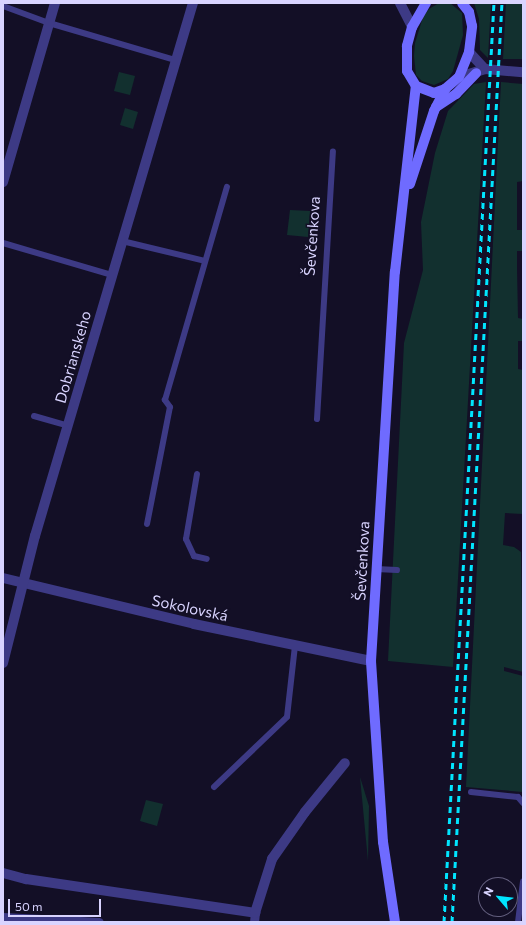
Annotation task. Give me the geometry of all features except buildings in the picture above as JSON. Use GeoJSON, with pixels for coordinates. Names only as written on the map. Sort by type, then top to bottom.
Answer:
{"type":"FeatureCollection","features":[{"type":"Feature","properties":{"kind":"main road"},"geometry":{"type":"LineString","coordinates":[[426,3],[412,27],[408,46],[407,71],[416,86],[434,93],[445,89]]}},
{"type":"Feature","properties":{"kind":"main road"},"geometry":{"type":"LineString","coordinates":[[459,78],[469,52],[472,26],[469,12],[462,3]]}},
{"type":"Feature","properties":{"kind":"main road"},"geometry":{"type":"LineString","coordinates":[[436,107],[456,94],[481,71]]}},
{"type":"Feature","properties":{"kind":"main road","name":"Ševčenkova"},"geometry":{"type":"LineString","coordinates":[[404,202],[436,107],[445,89],[459,78]]}},
{"type":"Feature","properties":{"kind":"main road","name":"Ševčenkova"},"geometry":{"type":"LineString","coordinates":[[395,922],[383,842],[371,661],[394,272],[404,202],[416,86]]}},
{"type":"Feature","properties":{"kind":"street"},"geometry":{"type":"LineString","coordinates":[[3,182],[55,3]]}},
{"type":"Feature","properties":{"kind":"street","name":"Dobrianskeho"},"geometry":{"type":"LineString","coordinates":[[3,663],[23,583],[175,60],[193,3]]}},
{"type":"Feature","properties":{"kind":"street"},"geometry":{"type":"LineString","coordinates":[[400,3],[412,27]]}},
{"type":"Feature","properties":{"kind":"street"},"geometry":{"type":"LineString","coordinates":[[469,52],[481,71]]}},
{"type":"Feature","properties":{"kind":"street"},"geometry":{"type":"LineString","coordinates":[[459,78],[481,71],[523,72]]}},
{"type":"Feature","properties":{"kind":"street","name":"Sokolovská"},"geometry":{"type":"LineString","coordinates":[[3,578],[295,646],[371,661]]}},
{"type":"Feature","properties":{"kind":"street"},"geometry":{"type":"LineString","coordinates":[[3,873],[26,879],[254,917],[272,859],[304,812],[345,764]]}},
{"type":"Feature","properties":{"kind":"street"},"geometry":{"type":"LineString","coordinates":[[3,917],[99,922]]}},
{"type":"Feature","properties":{"kind":"lane"},"geometry":{"type":"LineString","coordinates":[[3,6],[50,23],[175,60]]}},
{"type":"Feature","properties":{"kind":"lane","name":"Ševčenkova"},"geometry":{"type":"LineString","coordinates":[[317,419],[333,151]]}},
{"type":"Feature","properties":{"kind":"lane"},"geometry":{"type":"LineString","coordinates":[[147,524],[170,407],[165,400],[227,187]]}},
{"type":"Feature","properties":{"kind":"lane"},"geometry":{"type":"LineString","coordinates":[[122,241],[205,261]]}},
{"type":"Feature","properties":{"kind":"lane"},"geometry":{"type":"LineString","coordinates":[[3,243],[112,275]]}},
{"type":"Feature","properties":{"kind":"lane"},"geometry":{"type":"LineString","coordinates":[[34,416],[69,426]]}},
{"type":"Feature","properties":{"kind":"lane"},"geometry":{"type":"LineString","coordinates":[[197,474],[186,539],[194,556],[207,558]]}},
{"type":"Feature","properties":{"kind":"lane"},"geometry":{"type":"LineString","coordinates":[[376,569],[397,570]]}},
{"type":"Feature","properties":{"kind":"lane"},"geometry":{"type":"LineString","coordinates":[[214,787],[287,717],[295,646]]}},
{"type":"Feature","properties":{"kind":"lane"},"geometry":{"type":"LineString","coordinates":[[471,792],[518,797],[523,803]]}},
{"type":"Feature","properties":{"kind":"lane"},"geometry":{"type":"LineString","coordinates":[[518,922],[523,881]]}},
{"type":"Feature","properties":{"kind":"green space"},"geometry":{"type":"Polygon","coordinates":[[[439,3],[450,3],[462,13],[463,35],[453,71],[448,79],[434,85],[422,81],[416,75],[414,56],[415,43],[423,17],[429,9],[439,3]]]}},
{"type":"Feature","properties":{"kind":"green space"},"geometry":{"type":"Polygon","coordinates":[[[474,3],[491,3],[488,58],[480,50],[479,19],[474,3]]]}},
{"type":"Feature","properties":{"kind":"green space"},"geometry":{"type":"Polygon","coordinates":[[[506,3],[523,3],[523,59],[503,59],[506,3]]]}},
{"type":"Feature","properties":{"kind":"green space"},"geometry":{"type":"Polygon","coordinates":[[[119,72],[135,76],[130,95],[114,91],[119,72]]]}},
{"type":"Feature","properties":{"kind":"green space"},"geometry":{"type":"Polygon","coordinates":[[[486,82],[453,667],[388,661],[404,343],[423,270],[421,222],[435,153],[448,111],[474,84],[486,82]]]}},
{"type":"Feature","properties":{"kind":"green space"},"geometry":{"type":"Polygon","coordinates":[[[501,82],[523,84],[523,181],[517,182],[517,230],[523,230],[523,251],[517,251],[517,268],[518,318],[523,319],[523,341],[518,341],[518,369],[523,370],[523,514],[505,513],[503,545],[514,547],[521,552],[523,672],[504,667],[504,671],[523,676],[523,792],[466,787],[501,82]]]}},
{"type":"Feature","properties":{"kind":"green space"},"geometry":{"type":"Polygon","coordinates":[[[125,108],[138,112],[133,129],[120,125],[125,108]]]}},
{"type":"Feature","properties":{"kind":"green space"},"geometry":{"type":"Polygon","coordinates":[[[290,210],[310,211],[308,237],[287,235],[290,210]]]}},
{"type":"Feature","properties":{"kind":"green space"},"geometry":{"type":"Polygon","coordinates":[[[360,777],[369,806],[368,861],[360,777]]]}},
{"type":"Feature","properties":{"kind":"green space"},"geometry":{"type":"Polygon","coordinates":[[[146,800],[163,804],[157,826],[140,821],[146,800]]]}},
{"type":"Feature","properties":{"kind":"railway"},"geometry":{"type":"LineString","coordinates":[[444,922],[494,3]]}},
{"type":"Feature","properties":{"kind":"railway"},"geometry":{"type":"LineString","coordinates":[[452,922],[502,3]]}}]}
